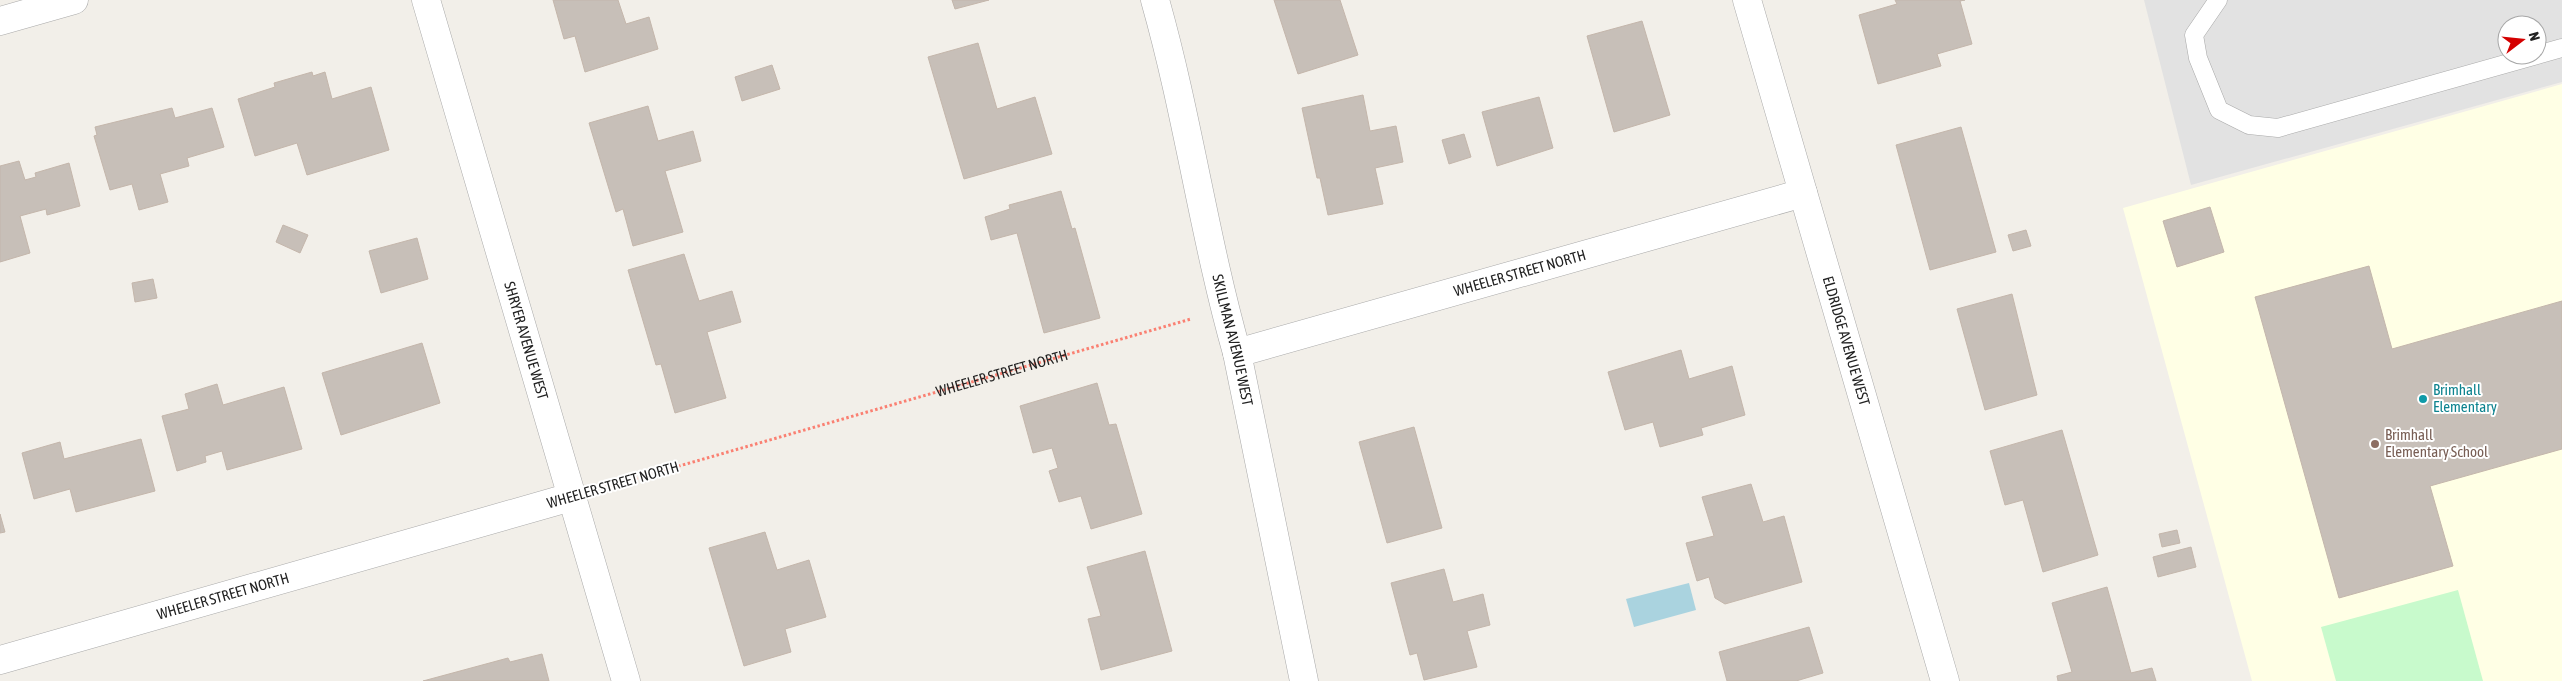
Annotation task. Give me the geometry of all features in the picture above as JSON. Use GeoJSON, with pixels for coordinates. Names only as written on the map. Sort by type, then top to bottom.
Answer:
{"type":"FeatureCollection","features":[{"type":"Feature","properties":{"kind":"street"},"geometry":{"type":"LineString","coordinates":[[0,21],[74,0]]}},
{"type":"Feature","properties":{"kind":"street","name":"SHRYER AVENUE WEST"},"geometry":{"type":"LineString","coordinates":[[426,0],[626,681]]}},
{"type":"Feature","properties":{"kind":"street","name":"SKILLMAN AVENUE WEST"},"geometry":{"type":"LineString","coordinates":[[1155,0],[1194,162],[1225,309],[1237,353],[1304,681]]}},
{"type":"Feature","properties":{"kind":"street","name":"ELDRIDGE AVENUE WEST"},"geometry":{"type":"LineString","coordinates":[[1747,0],[1945,681]]}},
{"type":"Feature","properties":{"kind":"street","name":"WHEELER STREET NORTH"},"geometry":{"type":"LineString","coordinates":[[1237,353],[1803,193]]}},
{"type":"Feature","properties":{"kind":"street","name":"WHEELER STREET NORTH"},"geometry":{"type":"LineString","coordinates":[[0,660],[571,497]]}},
{"type":"Feature","properties":{"kind":"lane"},"geometry":{"type":"LineString","coordinates":[[2218,0],[2194,34],[2198,58],[2219,110],[2248,125],[2278,128],[2562,48]]}},
{"type":"Feature","properties":{"kind":"path","name":"WHEELER STREET NORTH"},"geometry":{"type":"LineString","coordinates":[[571,497],[1225,309]]}},
{"type":"Feature","properties":{"kind":"shaded area"},"geometry":{"type":"Polygon","coordinates":[[[2144,0],[2562,0],[2562,82],[2191,185],[2144,0]]]}},
{"type":"Feature","properties":{"kind":"shaded area","name":"Brimhall Elementary School"},"geometry":{"type":"Polygon","coordinates":[[[2562,84],[2562,681],[2252,681],[2123,208],[2562,84]]]}},
{"type":"Feature","properties":{"kind":"green space"},"geometry":{"type":"Polygon","coordinates":[[[2458,590],[2483,681],[2336,681],[2321,627],[2458,590]]]}},
{"type":"Feature","properties":{"kind":"water"},"geometry":{"type":"Polygon","coordinates":[[[1689,583],[1696,610],[1634,627],[1626,599],[1689,583]]]}},
{"type":"Feature","properties":{"kind":"building"},"geometry":{"type":"Polygon","coordinates":[[[553,0],[618,0],[626,24],[649,17],[658,49],[585,72],[575,36],[564,39],[553,0]]]}},
{"type":"Feature","properties":{"kind":"building"},"geometry":{"type":"Polygon","coordinates":[[[952,0],[989,0],[955,9],[952,0]]]}},
{"type":"Feature","properties":{"kind":"building"},"geometry":{"type":"Polygon","coordinates":[[[1274,0],[1340,0],[1358,55],[1298,74],[1274,0]]]}},
{"type":"Feature","properties":{"kind":"building"},"geometry":{"type":"Polygon","coordinates":[[[1895,0],[1965,0],[1960,1],[1972,44],[1937,54],[1941,66],[1878,84],[1859,15],[1897,4],[1895,0]]]}},
{"type":"Feature","properties":{"kind":"building"},"geometry":{"type":"Polygon","coordinates":[[[1642,21],[1670,115],[1614,132],[1587,36],[1642,21]]]}},
{"type":"Feature","properties":{"kind":"building"},"geometry":{"type":"Polygon","coordinates":[[[978,43],[997,109],[1035,97],[1052,154],[964,179],[928,57],[978,43]]]}},
{"type":"Feature","properties":{"kind":"building"},"geometry":{"type":"Polygon","coordinates":[[[772,65],[780,89],[742,101],[735,77],[772,65]]]}},
{"type":"Feature","properties":{"kind":"building"},"geometry":{"type":"Polygon","coordinates":[[[312,72],[313,76],[325,72],[332,99],[371,87],[389,150],[307,175],[297,143],[255,156],[238,99],[275,87],[274,83],[312,72]]]}},
{"type":"Feature","properties":{"kind":"building"},"geometry":{"type":"Polygon","coordinates":[[[1363,95],[1370,131],[1396,126],[1403,162],[1375,168],[1383,204],[1328,215],[1320,178],[1317,178],[1302,108],[1363,95]]]}},
{"type":"Feature","properties":{"kind":"building"},"geometry":{"type":"Polygon","coordinates":[[[1539,97],[1553,148],[1497,166],[1482,112],[1539,97]]]}},
{"type":"Feature","properties":{"kind":"building"},"geometry":{"type":"Polygon","coordinates":[[[648,106],[658,141],[693,131],[701,161],[665,171],[683,232],[633,246],[623,209],[616,212],[589,123],[648,106]]]}},
{"type":"Feature","properties":{"kind":"building"},"geometry":{"type":"Polygon","coordinates":[[[172,108],[175,118],[212,108],[224,147],[187,158],[189,166],[160,174],[168,202],[139,210],[132,184],[110,190],[94,136],[97,135],[95,127],[172,108]]]}},
{"type":"Feature","properties":{"kind":"building"},"geometry":{"type":"Polygon","coordinates":[[[1961,127],[1996,252],[1930,270],[1896,145],[1961,127]]]}},
{"type":"Feature","properties":{"kind":"building"},"geometry":{"type":"Polygon","coordinates":[[[1464,134],[1471,157],[1449,164],[1442,140],[1464,134]]]}},
{"type":"Feature","properties":{"kind":"building"},"geometry":{"type":"Polygon","coordinates":[[[19,161],[25,180],[36,177],[35,173],[69,163],[80,206],[47,215],[46,209],[20,216],[30,253],[0,262],[0,166],[19,161]]]}},
{"type":"Feature","properties":{"kind":"building"},"geometry":{"type":"Polygon","coordinates":[[[1061,191],[1072,229],[1075,228],[1100,318],[1044,333],[1017,233],[991,240],[985,217],[1010,209],[1009,205],[1061,191]]]}},
{"type":"Feature","properties":{"kind":"building"},"geometry":{"type":"Polygon","coordinates":[[[2210,207],[2224,252],[2177,267],[2163,221],[2210,207]]]}},
{"type":"Feature","properties":{"kind":"building"},"geometry":{"type":"Polygon","coordinates":[[[283,225],[308,235],[300,253],[276,242],[283,225]]]}},
{"type":"Feature","properties":{"kind":"building"},"geometry":{"type":"Polygon","coordinates":[[[2026,230],[2031,246],[2013,251],[2008,235],[2026,230]]]}},
{"type":"Feature","properties":{"kind":"building"},"geometry":{"type":"Polygon","coordinates":[[[417,238],[428,279],[381,293],[369,251],[417,238]]]}},
{"type":"Feature","properties":{"kind":"building"},"geometry":{"type":"Polygon","coordinates":[[[684,254],[699,301],[732,291],[741,322],[707,332],[726,398],[675,413],[661,364],[656,365],[628,270],[684,254]]]}},
{"type":"Feature","properties":{"kind":"building","name":"Brimhall Elementary"},"geometry":{"type":"Polygon","coordinates":[[[2369,266],[2392,349],[2562,301],[2562,449],[2430,486],[2453,566],[2339,598],[2255,297],[2369,266]]]}},
{"type":"Feature","properties":{"kind":"building"},"geometry":{"type":"Polygon","coordinates":[[[153,279],[157,298],[135,302],[132,283],[153,279]]]}},
{"type":"Feature","properties":{"kind":"building"},"geometry":{"type":"Polygon","coordinates":[[[2012,294],[2037,395],[1985,410],[1957,309],[2012,294]]]}},
{"type":"Feature","properties":{"kind":"building"},"geometry":{"type":"Polygon","coordinates":[[[422,343],[440,403],[341,435],[322,373],[422,343]]]}},
{"type":"Feature","properties":{"kind":"building"},"geometry":{"type":"Polygon","coordinates":[[[1681,350],[1689,379],[1732,366],[1745,415],[1701,428],[1703,435],[1660,447],[1653,422],[1625,430],[1608,372],[1681,350]]]}},
{"type":"Feature","properties":{"kind":"building"},"geometry":{"type":"Polygon","coordinates":[[[1097,383],[1109,425],[1116,424],[1142,514],[1091,529],[1081,496],[1059,502],[1049,471],[1058,468],[1052,448],[1033,453],[1020,406],[1097,383]]]}},
{"type":"Feature","properties":{"kind":"building"},"geometry":{"type":"Polygon","coordinates":[[[217,384],[223,405],[284,387],[302,449],[227,470],[222,451],[205,456],[206,462],[177,471],[162,416],[189,409],[185,394],[217,384]]]}},
{"type":"Feature","properties":{"kind":"building"},"geometry":{"type":"Polygon","coordinates":[[[1414,427],[1442,528],[1387,543],[1359,442],[1414,427]]]}},
{"type":"Feature","properties":{"kind":"building"},"geometry":{"type":"Polygon","coordinates":[[[2062,430],[2098,555],[2043,572],[2023,500],[2005,505],[1990,451],[2062,430]]]}},
{"type":"Feature","properties":{"kind":"building"},"geometry":{"type":"Polygon","coordinates":[[[141,439],[155,491],[76,512],[70,489],[34,499],[22,453],[60,442],[64,459],[141,439]]]}},
{"type":"Feature","properties":{"kind":"building"},"geometry":{"type":"Polygon","coordinates":[[[1751,484],[1763,522],[1784,516],[1802,582],[1725,604],[1715,598],[1709,577],[1697,581],[1686,543],[1714,536],[1702,497],[1751,484]]]}},
{"type":"Feature","properties":{"kind":"building"},"geometry":{"type":"Polygon","coordinates":[[[0,514],[5,532],[0,533],[0,514]]]}},
{"type":"Feature","properties":{"kind":"building"},"geometry":{"type":"Polygon","coordinates":[[[2177,530],[2180,543],[2162,547],[2159,534],[2177,530]]]}},
{"type":"Feature","properties":{"kind":"building"},"geometry":{"type":"Polygon","coordinates":[[[765,532],[777,570],[809,560],[826,617],[785,629],[791,652],[744,666],[709,548],[765,532]]]}},
{"type":"Feature","properties":{"kind":"building"},"geometry":{"type":"Polygon","coordinates":[[[2191,547],[2196,567],[2158,577],[2153,557],[2191,547]]]}},
{"type":"Feature","properties":{"kind":"building"},"geometry":{"type":"Polygon","coordinates":[[[1145,551],[1172,651],[1101,670],[1088,619],[1101,616],[1087,567],[1145,551]]]}},
{"type":"Feature","properties":{"kind":"building"},"geometry":{"type":"Polygon","coordinates":[[[1444,569],[1453,602],[1483,594],[1490,625],[1467,631],[1477,667],[1424,680],[1417,653],[1410,655],[1391,583],[1444,569]]]}},
{"type":"Feature","properties":{"kind":"building"},"geometry":{"type":"Polygon","coordinates":[[[2107,587],[2131,673],[2152,668],[2156,681],[2058,681],[2057,676],[2072,672],[2052,603],[2107,587]]]}},
{"type":"Feature","properties":{"kind":"building"},"geometry":{"type":"Polygon","coordinates":[[[1809,627],[1823,673],[1796,681],[1727,681],[1719,652],[1809,627]]]}},
{"type":"Feature","properties":{"kind":"building"},"geometry":{"type":"Polygon","coordinates":[[[542,654],[549,681],[423,681],[508,658],[510,662],[542,654]]]}},
{"type":"Feature","properties":{"kind":"place","name":"Brimhall Elementary"},"geometry":{"type":"Point","coordinates":[2423,399]}},
{"type":"Feature","properties":{"kind":"place","name":"Brimhall Elementary School"},"geometry":{"type":"Point","coordinates":[2375,444]}}]}
